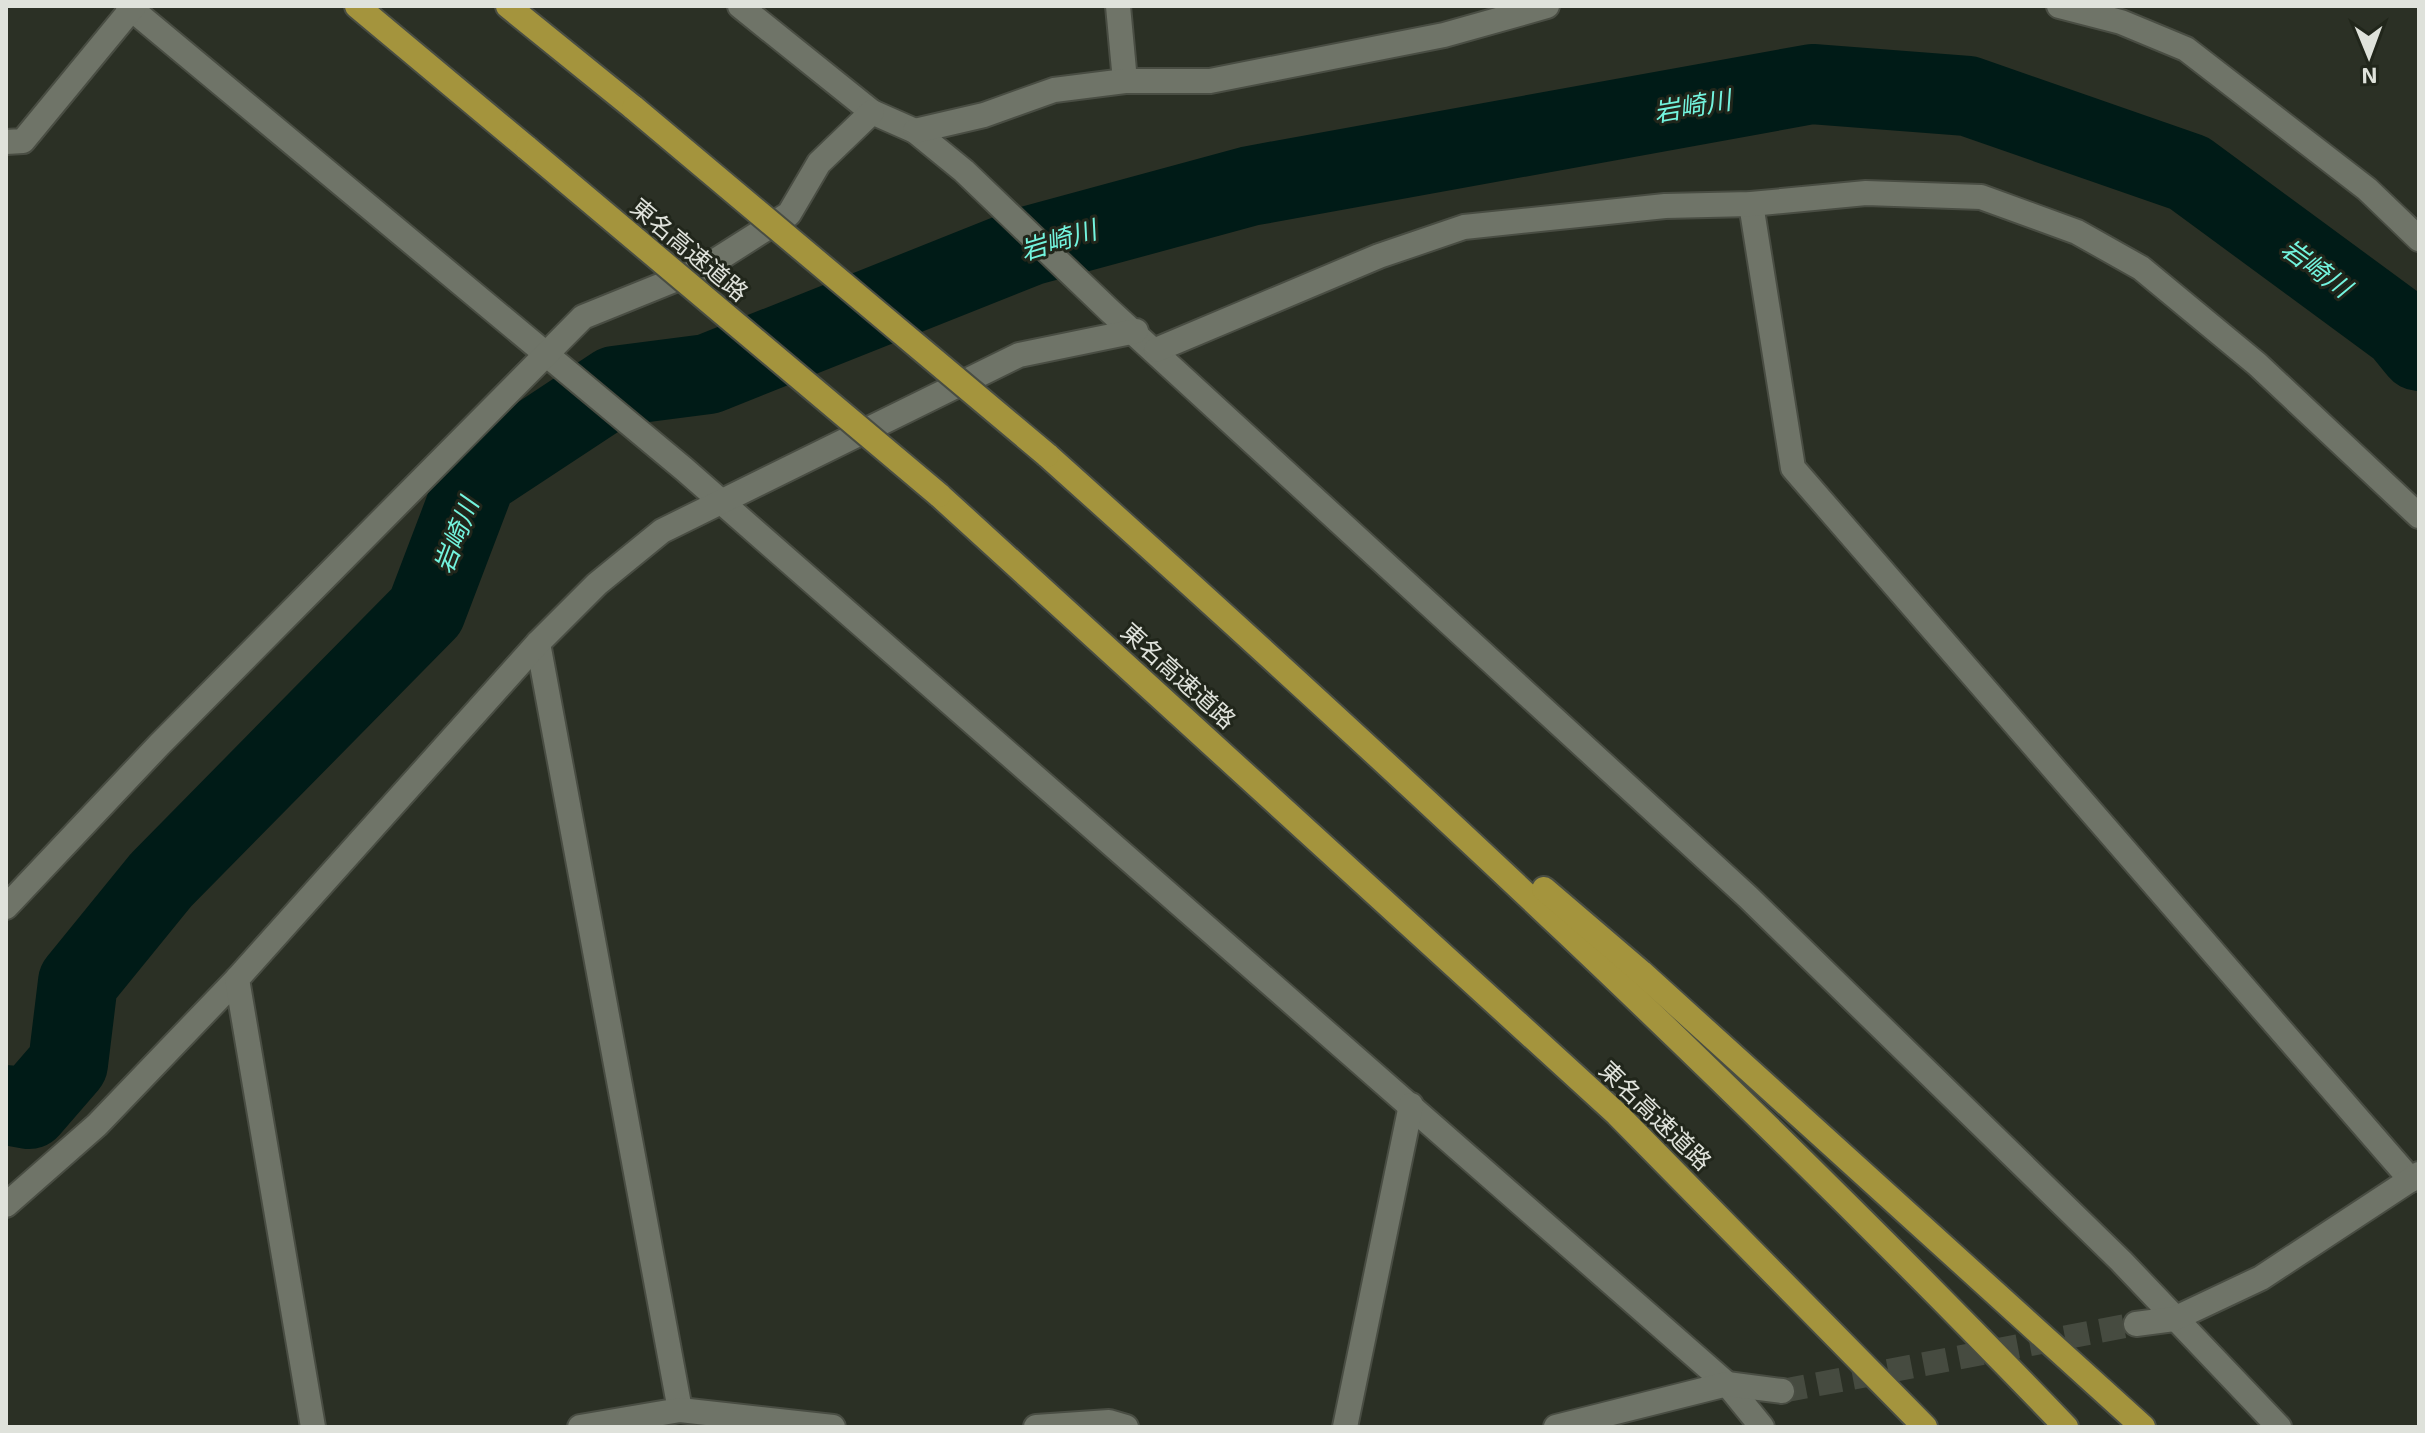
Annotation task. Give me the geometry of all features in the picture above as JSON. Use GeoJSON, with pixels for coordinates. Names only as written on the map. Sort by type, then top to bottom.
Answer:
{"type":"FeatureCollection","features":[{"type":"Feature","properties":{"kind":"highway","name":"東名高速道路"},"geometry":{"type":"LineString","coordinates":[[357,6],[939,495],[1617,1114],[1925,1427]]}},
{"type":"Feature","properties":{"kind":"highway"},"geometry":{"type":"LineString","coordinates":[[508,6],[1047,455],[1209,600],[1623,982],[1911,1265],[2066,1427]]}},
{"type":"Feature","properties":{"kind":"highway"},"geometry":{"type":"LineString","coordinates":[[1209,600],[1641,972],[2143,1427]]}},
{"type":"Feature","properties":{"kind":"street"},"geometry":{"type":"LineString","coordinates":[[740,6],[872,112],[915,131],[964,171],[1110,311],[1136,331],[1748,897],[2121,1261],[2279,1427]]}},
{"type":"Feature","properties":{"kind":"street"},"geometry":{"type":"LineString","coordinates":[[1118,6],[1125,81]]}},
{"type":"Feature","properties":{"kind":"street"},"geometry":{"type":"LineString","coordinates":[[915,131],[984,115],[1054,90],[1125,81],[1210,81],[1444,35],[1547,6]]}},
{"type":"Feature","properties":{"kind":"street"},"geometry":{"type":"LineString","coordinates":[[2059,6],[2121,22],[2186,49],[2367,189],[2419,239]]}},
{"type":"Feature","properties":{"kind":"street"},"geometry":{"type":"LineString","coordinates":[[6,142],[23,141],[131,7],[684,469],[1727,1384],[1762,1427]]}},
{"type":"Feature","properties":{"kind":"street"},"geometry":{"type":"LineString","coordinates":[[6,907],[159,745],[583,317],[704,268],[789,214],[819,163],[872,112]]}},
{"type":"Feature","properties":{"kind":"street"},"geometry":{"type":"LineString","coordinates":[[1156,350],[1379,256],[1464,227],[1665,206],[1751,204],[1866,193],[1981,197],[2077,232],[2141,268],[2245,355],[2419,516]]}},
{"type":"Feature","properties":{"kind":"street"},"geometry":{"type":"LineString","coordinates":[[1751,204],[1793,468],[2415,1177],[2261,1278],[2174,1319],[2136,1324]]}},
{"type":"Feature","properties":{"kind":"street"},"geometry":{"type":"LineString","coordinates":[[6,1205],[97,1125],[237,979],[538,643],[597,584],[662,531],[1019,355],[1136,331]]}},
{"type":"Feature","properties":{"kind":"street"},"geometry":{"type":"LineString","coordinates":[[538,643],[680,1410]]}},
{"type":"Feature","properties":{"kind":"street"},"geometry":{"type":"LineString","coordinates":[[237,979],[313,1427]]}},
{"type":"Feature","properties":{"kind":"street"},"geometry":{"type":"LineString","coordinates":[[1345,1427],[1411,1105]]}},
{"type":"Feature","properties":{"kind":"street"},"geometry":{"type":"LineString","coordinates":[[1556,1427],[1727,1384],[1782,1391]]}},
{"type":"Feature","properties":{"kind":"street"},"geometry":{"type":"LineString","coordinates":[[580,1427],[680,1410],[833,1427]]}},
{"type":"Feature","properties":{"kind":"street"},"geometry":{"type":"LineString","coordinates":[[1036,1427],[1109,1422],[1126,1427]]}},
{"type":"Feature","properties":{"kind":"waterway","name":"岩崎川"},"geometry":{"type":"LineString","coordinates":[[6,1105],[29,1109],[68,1064],[78,982],[161,880],[426,611],[477,477],[615,386],[708,374],[1029,246],[1250,186],[1812,84],[1968,96],[2189,173],[2401,329],[2419,351]]}},
{"type":"Feature","properties":{"kind":"tunnel"},"geometry":{"type":"LineString","coordinates":[[1782,1391],[2136,1324]]}}]}
